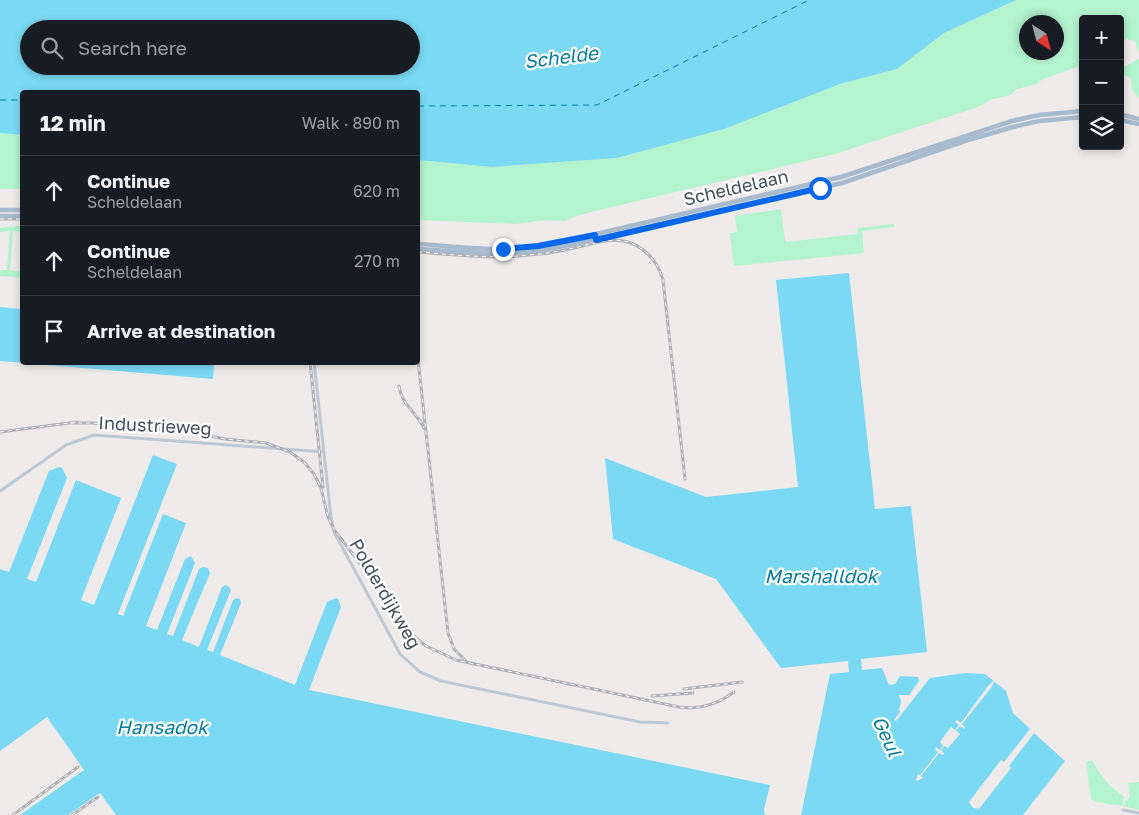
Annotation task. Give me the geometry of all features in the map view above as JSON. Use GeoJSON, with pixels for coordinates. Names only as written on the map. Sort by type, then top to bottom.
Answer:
{"type":"FeatureCollection","features":[{"type":"Feature","properties":{"kind":"main road","name":"Scheldelaan"},"geometry":{"type":"LineString","coordinates":[[420,249],[494,254],[538,251],[675,219],[891,164],[1012,121],[1039,114],[1079,111]]}},
{"type":"Feature","properties":{"kind":"main road"},"geometry":{"type":"LineString","coordinates":[[1124,115],[1139,119]]}},
{"type":"Feature","properties":{"kind":"main road","name":"Scheldelaan"},"geometry":{"type":"LineString","coordinates":[[964,139],[1039,121],[1079,117]]}},
{"type":"Feature","properties":{"kind":"main road"},"geometry":{"type":"LineString","coordinates":[[1124,121],[1139,124]]}},
{"type":"Feature","properties":{"kind":"main road"},"geometry":{"type":"LineString","coordinates":[[0,210],[20,210]]}},
{"type":"Feature","properties":{"kind":"main road"},"geometry":{"type":"LineString","coordinates":[[0,216],[20,216]]}},
{"type":"Feature","properties":{"kind":"main road","name":"Scheldelaan"},"geometry":{"type":"LineString","coordinates":[[420,244],[512,249],[596,237]]}},
{"type":"Feature","properties":{"kind":"street","name":"Polderdijkweg"},"geometry":{"type":"LineString","coordinates":[[314,365],[334,530],[362,588],[400,654],[413,667],[426,675],[441,680],[640,722],[668,723]]}},
{"type":"Feature","properties":{"kind":"street","name":"Industrieweg"},"geometry":{"type":"LineString","coordinates":[[0,491],[66,445],[94,434],[324,452]]}},
{"type":"Feature","properties":{"kind":"street"},"geometry":{"type":"LineString","coordinates":[[1123,810],[1139,814]]}},
{"type":"Feature","properties":{"kind":"green space"},"geometry":{"type":"Polygon","coordinates":[[[1016,0],[1139,0],[1139,54],[1135,41],[1127,39],[1124,41],[1124,15],[1079,15],[1079,66],[1043,79],[1036,84],[1017,89],[1010,95],[990,100],[978,107],[835,154],[583,214],[564,221],[547,220],[516,224],[420,220],[420,160],[492,167],[617,158],[724,129],[843,83],[897,69],[944,33],[1016,0]]]}},
{"type":"Feature","properties":{"kind":"green space"},"geometry":{"type":"Polygon","coordinates":[[[1139,59],[1139,98],[1132,89],[1131,78],[1124,75],[1124,67],[1139,59]]]}},
{"type":"Feature","properties":{"kind":"green space"},"geometry":{"type":"Polygon","coordinates":[[[0,133],[20,135],[20,189],[0,189],[0,133]]]}},
{"type":"Feature","properties":{"kind":"green space"},"geometry":{"type":"Polygon","coordinates":[[[781,209],[785,241],[787,242],[857,234],[858,228],[894,224],[894,227],[862,231],[864,253],[734,266],[730,233],[737,232],[735,216],[781,209]]]}},
{"type":"Feature","properties":{"kind":"green space"},"geometry":{"type":"Polygon","coordinates":[[[20,226],[20,232],[13,231],[10,270],[20,272],[20,278],[0,276],[0,270],[7,270],[10,231],[0,232],[0,228],[20,226]]]}},
{"type":"Feature","properties":{"kind":"green space"},"geometry":{"type":"Polygon","coordinates":[[[1092,760],[1106,781],[1124,797],[1122,806],[1097,802],[1091,799],[1086,762],[1092,760]]]}},
{"type":"Feature","properties":{"kind":"green space"},"geometry":{"type":"Polygon","coordinates":[[[1139,782],[1139,810],[1124,806],[1130,797],[1128,783],[1139,782]]]}},
{"type":"Feature","properties":{"kind":"water","name":"Schelde"},"geometry":{"type":"Polygon","coordinates":[[[0,0],[1016,0],[944,33],[897,69],[843,83],[724,129],[617,158],[492,167],[420,160],[420,90],[20,90],[20,135],[0,133],[0,0]]]}},
{"type":"Feature","properties":{"kind":"water","name":"Marshalldok"},"geometry":{"type":"Polygon","coordinates":[[[849,273],[875,509],[911,506],[927,652],[861,659],[862,670],[882,668],[889,685],[895,684],[900,676],[918,677],[919,681],[909,695],[899,695],[901,701],[900,712],[894,720],[896,721],[930,678],[965,673],[985,674],[1006,691],[1013,713],[1030,729],[1004,762],[1001,760],[969,802],[973,808],[979,809],[1011,768],[1009,766],[1034,733],[1065,761],[1023,815],[801,815],[830,674],[849,672],[848,661],[781,668],[716,579],[613,539],[605,458],[706,497],[798,487],[776,280],[849,273]]]}},
{"type":"Feature","properties":{"kind":"water"},"geometry":{"type":"Polygon","coordinates":[[[0,307],[20,309],[20,363],[0,361],[0,307]]]}},
{"type":"Feature","properties":{"kind":"water"},"geometry":{"type":"Polygon","coordinates":[[[47,365],[214,365],[213,379],[47,365]]]}},
{"type":"Feature","properties":{"kind":"water","name":"Hansadok"},"geometry":{"type":"Polygon","coordinates":[[[153,455],[177,464],[118,614],[123,616],[163,514],[186,523],[146,626],[157,630],[185,559],[191,556],[195,563],[167,634],[173,636],[199,569],[203,567],[208,568],[210,573],[182,640],[199,647],[222,587],[226,585],[231,590],[207,650],[213,652],[233,600],[236,598],[240,599],[241,603],[220,655],[295,685],[327,602],[336,598],[341,607],[309,690],[770,785],[764,809],[765,815],[116,815],[100,793],[68,815],[20,815],[84,770],[47,717],[0,751],[0,569],[9,572],[49,471],[59,467],[62,468],[67,478],[27,579],[36,582],[76,480],[121,498],[81,600],[94,605],[153,455]]]}},
{"type":"Feature","properties":{"kind":"pier"},"geometry":{"type":"Polygon","coordinates":[[[993,681],[991,688],[962,724],[965,727],[964,729],[960,726],[956,731],[960,734],[948,748],[944,746],[941,750],[944,753],[943,755],[939,753],[921,776],[923,778],[917,781],[918,774],[920,775],[938,752],[935,749],[936,747],[940,750],[943,745],[940,742],[951,727],[955,730],[959,725],[955,722],[957,720],[961,723],[993,681]]]}},
{"type":"Feature","properties":{"kind":"ferry route"},"geometry":{"type":"LineString","coordinates":[[420,106],[597,105],[809,0]]}},
{"type":"Feature","properties":{"kind":"ferry route"},"geometry":{"type":"LineString","coordinates":[[0,100],[20,100]]}},
{"type":"Feature","properties":{"kind":"railway"},"geometry":{"type":"LineString","coordinates":[[0,219],[20,219]]}},
{"type":"Feature","properties":{"kind":"railway"},"geometry":{"type":"LineString","coordinates":[[420,252],[501,257],[542,254],[613,240],[631,243],[649,255],[661,273],[663,280],[685,479]]}},
{"type":"Feature","properties":{"kind":"railway"},"geometry":{"type":"LineString","coordinates":[[310,365],[323,487]]}},
{"type":"Feature","properties":{"kind":"railway"},"geometry":{"type":"LineString","coordinates":[[419,365],[448,633],[454,649],[466,661]]}},
{"type":"Feature","properties":{"kind":"railway"},"geometry":{"type":"LineString","coordinates":[[399,386],[403,399],[424,428]]}},
{"type":"Feature","properties":{"kind":"railway"},"geometry":{"type":"LineString","coordinates":[[0,432],[77,422]]}},
{"type":"Feature","properties":{"kind":"railway"},"geometry":{"type":"LineString","coordinates":[[70,423],[93,423],[185,431],[225,439],[266,443],[290,452],[305,463],[314,474],[321,488],[328,517],[335,531],[376,584]]}},
{"type":"Feature","properties":{"kind":"railway"},"geometry":{"type":"LineString","coordinates":[[412,635],[426,646],[456,660],[679,707],[701,707],[721,700],[734,692]]}},
{"type":"Feature","properties":{"kind":"railway"},"geometry":{"type":"LineString","coordinates":[[684,689],[742,682]]}},
{"type":"Feature","properties":{"kind":"railway"},"geometry":{"type":"LineString","coordinates":[[652,696],[693,693]]}},
{"type":"Feature","properties":{"kind":"railway"},"geometry":{"type":"LineString","coordinates":[[13,815],[78,767]]}},
{"type":"Feature","properties":{"kind":"railway"},"geometry":{"type":"LineString","coordinates":[[72,815],[98,797]]}},
{"type":"Feature","properties":{"kind":"route"},"geometry":{"type":"LineString","coordinates":[[503,249],[538,246],[595,235],[596,240],[820,188]]}},
{"type":"Feature","properties":{"kind":"water label","name":"Geul"},"geometry":{"type":"Point","coordinates":[887,736]}}]}
